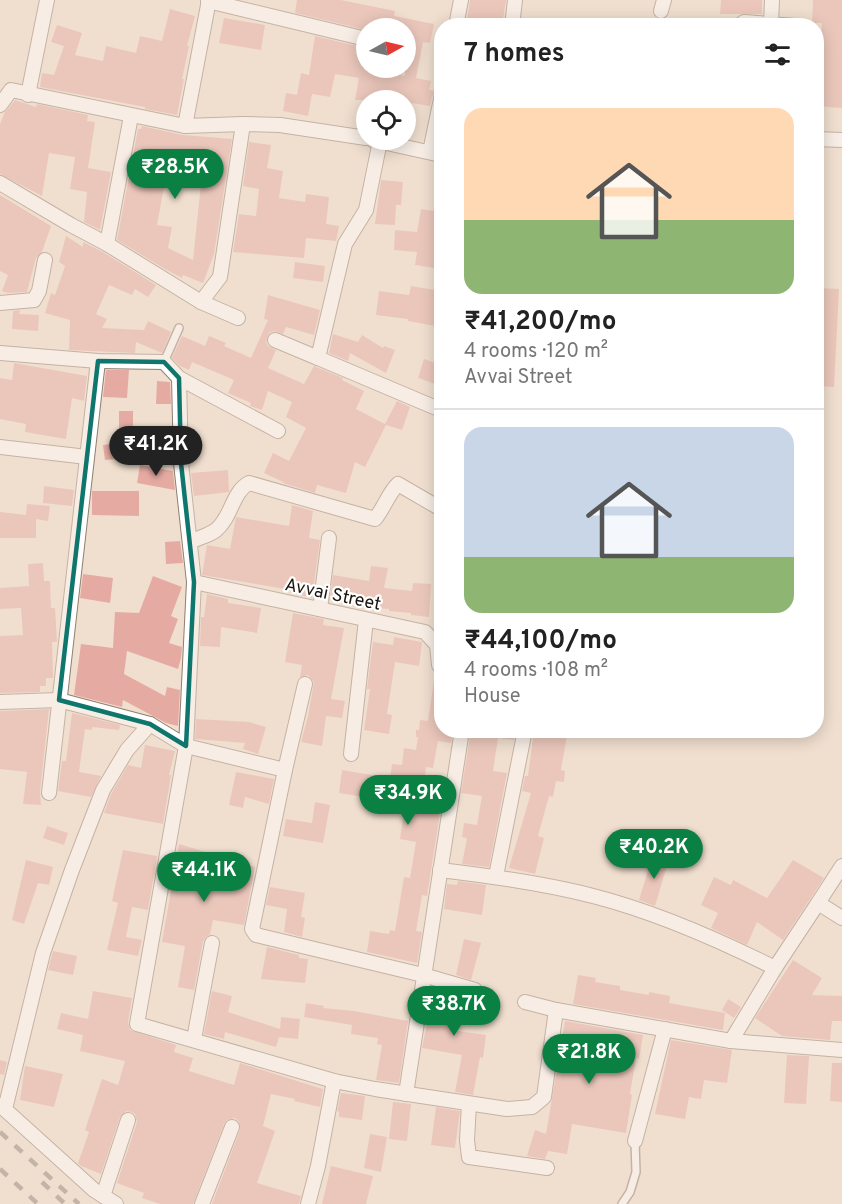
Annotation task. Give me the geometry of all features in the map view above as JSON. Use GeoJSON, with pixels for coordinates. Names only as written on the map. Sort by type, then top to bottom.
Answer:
{"type":"FeatureCollection","features":[{"type":"Feature","properties":{"kind":"street"},"geometry":{"type":"LineString","coordinates":[[28,95],[47,0]]}},
{"type":"Feature","properties":{"kind":"street"},"geometry":{"type":"LineString","coordinates":[[185,126],[209,0],[356,37]]}},
{"type":"Feature","properties":{"kind":"street"},"geometry":{"type":"LineString","coordinates":[[458,18],[461,0]]}},
{"type":"Feature","properties":{"kind":"street"},"geometry":{"type":"LineString","coordinates":[[513,18],[515,0]]}},
{"type":"Feature","properties":{"kind":"street"},"geometry":{"type":"LineString","coordinates":[[771,18],[772,0]]}},
{"type":"Feature","properties":{"kind":"street"},"geometry":{"type":"LineString","coordinates":[[0,105],[11,90],[185,126],[280,125],[356,137]]}},
{"type":"Feature","properties":{"kind":"street"},"geometry":{"type":"LineString","coordinates":[[107,244],[131,116]]}},
{"type":"Feature","properties":{"kind":"street"},"geometry":{"type":"LineString","coordinates":[[201,302],[220,277],[243,124]]}},
{"type":"Feature","properties":{"kind":"street"},"geometry":{"type":"LineString","coordinates":[[824,139],[842,140]]}},
{"type":"Feature","properties":{"kind":"street"},"geometry":{"type":"LineString","coordinates":[[318,358],[345,243],[366,210],[372,150]]}},
{"type":"Feature","properties":{"kind":"street"},"geometry":{"type":"LineString","coordinates":[[416,150],[434,154]]}},
{"type":"Feature","properties":{"kind":"street"},"geometry":{"type":"LineString","coordinates":[[0,183],[107,244],[201,302],[238,318]]}},
{"type":"Feature","properties":{"kind":"street"},"geometry":{"type":"LineString","coordinates":[[0,303],[34,300],[39,291],[45,260]]}},
{"type":"Feature","properties":{"kind":"street"},"geometry":{"type":"LineString","coordinates":[[276,340],[434,407]]}},
{"type":"Feature","properties":{"kind":"street"},"geometry":{"type":"LineString","coordinates":[[0,353],[98,362],[164,362],[179,378],[278,431]]}},
{"type":"Feature","properties":{"kind":"street"},"geometry":{"type":"LineString","coordinates":[[50,793],[98,362]]}},
{"type":"Feature","properties":{"kind":"street"},"geometry":{"type":"LineString","coordinates":[[179,378],[181,463],[194,582],[186,746],[137,1024],[334,1081],[507,1109],[532,1107],[544,1097],[556,1010]]}},
{"type":"Feature","properties":{"kind":"street"},"geometry":{"type":"LineString","coordinates":[[0,447],[87,457]]}},
{"type":"Feature","properties":{"kind":"street"},"geometry":{"type":"LineString","coordinates":[[190,542],[216,530],[230,512],[241,487],[249,483],[375,519],[398,484],[434,506]]}},
{"type":"Feature","properties":{"kind":"street"},"geometry":{"type":"LineString","coordinates":[[320,609],[329,538]]}},
{"type":"Feature","properties":{"kind":"street","name":"Avvai Street"},"geometry":{"type":"LineString","coordinates":[[194,582],[425,632],[434,642]]}},
{"type":"Feature","properties":{"kind":"street"},"geometry":{"type":"LineString","coordinates":[[351,754],[366,620]]}},
{"type":"Feature","properties":{"kind":"street"},"geometry":{"type":"LineString","coordinates":[[305,684],[252,926],[253,932],[256,935],[476,990]]}},
{"type":"Feature","properties":{"kind":"street"},"geometry":{"type":"LineString","coordinates":[[0,702],[59,700],[150,724],[186,746],[285,770]]}},
{"type":"Feature","properties":{"kind":"street"},"geometry":{"type":"LineString","coordinates":[[116,1204],[94,1190],[2,1107],[43,953],[72,870],[103,790],[127,750],[150,724]]}},
{"type":"Feature","properties":{"kind":"street"},"geometry":{"type":"LineString","coordinates":[[405,1094],[461,738]]}},
{"type":"Feature","properties":{"kind":"street"},"geometry":{"type":"LineString","coordinates":[[496,876],[523,738]]}},
{"type":"Feature","properties":{"kind":"street"},"geometry":{"type":"LineString","coordinates":[[731,1041],[775,968],[842,866]]}},
{"type":"Feature","properties":{"kind":"street"},"geometry":{"type":"LineString","coordinates":[[440,870],[496,876],[593,896],[624,905],[716,939],[775,968]]}},
{"type":"Feature","properties":{"kind":"street"},"geometry":{"type":"LineString","coordinates":[[818,903],[842,918]]}},
{"type":"Feature","properties":{"kind":"street"},"geometry":{"type":"LineString","coordinates":[[194,1039],[212,943]]}},
{"type":"Feature","properties":{"kind":"street"},"geometry":{"type":"LineString","coordinates":[[525,1002],[556,1010],[731,1041],[842,1050]]}},
{"type":"Feature","properties":{"kind":"street"},"geometry":{"type":"LineString","coordinates":[[635,1141],[665,1029]]}},
{"type":"Feature","properties":{"kind":"street"},"geometry":{"type":"LineString","coordinates":[[308,1204],[318,1166],[334,1081]]}},
{"type":"Feature","properties":{"kind":"street"},"geometry":{"type":"LineString","coordinates":[[469,1104],[467,1140],[469,1157],[547,1168]]}},
{"type":"Feature","properties":{"kind":"street"},"geometry":{"type":"LineString","coordinates":[[103,1196],[128,1120]]}},
{"type":"Feature","properties":{"kind":"street"},"geometry":{"type":"LineString","coordinates":[[202,1204],[232,1127]]}},
{"type":"Feature","properties":{"kind":"lane"},"geometry":{"type":"LineString","coordinates":[[164,362],[179,328]]}},
{"type":"Feature","properties":{"kind":"lane"},"geometry":{"type":"LineString","coordinates":[[622,1204],[630,1192],[636,1172],[635,1141]]}},
{"type":"Feature","properties":{"kind":"highlighted area"},"geometry":{"type":"Polygon","coordinates":[[[98,361],[164,362],[179,378],[181,463],[194,582],[186,746],[150,724],[59,700],[98,361]]]}},
{"type":"Feature","properties":{"kind":"building"},"geometry":{"type":"Polygon","coordinates":[[[297,0],[341,0],[395,11],[394,16],[404,18],[356,18],[356,28],[295,13],[297,0]]]}},
{"type":"Feature","properties":{"kind":"building"},"geometry":{"type":"Polygon","coordinates":[[[470,0],[506,0],[503,18],[467,18],[470,0]]]}},
{"type":"Feature","properties":{"kind":"building"},"geometry":{"type":"Polygon","coordinates":[[[721,0],[762,0],[762,14],[720,14],[721,0]]]}},
{"type":"Feature","properties":{"kind":"building"},"geometry":{"type":"Polygon","coordinates":[[[813,0],[842,0],[842,108],[824,107],[824,18],[812,18],[813,0]]]}},
{"type":"Feature","properties":{"kind":"building"},"geometry":{"type":"Polygon","coordinates":[[[170,9],[195,16],[187,46],[189,46],[177,115],[40,87],[42,73],[54,75],[64,46],[51,42],[57,25],[82,33],[75,55],[103,61],[106,46],[136,53],[140,36],[162,41],[170,9]]]}},
{"type":"Feature","properties":{"kind":"building"},"geometry":{"type":"Polygon","coordinates":[[[224,18],[265,25],[261,50],[219,43],[224,18]]]}},
{"type":"Feature","properties":{"kind":"building"},"geometry":{"type":"Polygon","coordinates":[[[416,20],[434,24],[430,43],[423,42],[416,78],[416,20]]]}},
{"type":"Feature","properties":{"kind":"building"},"geometry":{"type":"Polygon","coordinates":[[[315,36],[356,46],[356,78],[335,74],[330,97],[312,94],[308,116],[283,111],[286,93],[297,95],[301,73],[309,75],[315,36]]]}},
{"type":"Feature","properties":{"kind":"building"},"geometry":{"type":"Polygon","coordinates":[[[359,78],[416,78],[431,81],[429,90],[434,91],[434,95],[430,106],[416,104],[416,90],[357,90],[359,78]]]}},
{"type":"Feature","properties":{"kind":"building"},"geometry":{"type":"Polygon","coordinates":[[[15,100],[36,107],[37,104],[88,115],[87,121],[95,122],[88,168],[111,172],[100,230],[84,222],[87,192],[70,189],[75,157],[49,153],[42,196],[0,174],[0,124],[5,112],[15,100]]]}},
{"type":"Feature","properties":{"kind":"building"},"geometry":{"type":"Polygon","coordinates":[[[142,126],[183,135],[232,139],[214,254],[203,283],[183,275],[182,278],[117,240],[138,129],[142,126]],[[165,181],[157,225],[172,227],[168,248],[193,260],[201,184],[165,181]]]}},
{"type":"Feature","properties":{"kind":"building"},"geometry":{"type":"Polygon","coordinates":[[[249,142],[271,145],[267,168],[283,171],[279,198],[305,202],[306,194],[329,197],[326,224],[339,226],[336,241],[306,238],[304,258],[233,252],[239,214],[256,216],[259,189],[243,186],[249,142]]]}},
{"type":"Feature","properties":{"kind":"building"},"geometry":{"type":"Polygon","coordinates":[[[381,180],[403,182],[401,205],[396,205],[395,225],[375,224],[381,180]]]}},
{"type":"Feature","properties":{"kind":"building"},"geometry":{"type":"Polygon","coordinates":[[[0,195],[51,226],[42,252],[36,258],[27,292],[2,291],[8,275],[0,271],[0,195]]]}},
{"type":"Feature","properties":{"kind":"building"},"geometry":{"type":"Polygon","coordinates":[[[421,209],[434,211],[434,268],[415,265],[417,252],[394,250],[395,230],[417,232],[421,209]]]}},
{"type":"Feature","properties":{"kind":"building"},"geometry":{"type":"Polygon","coordinates":[[[66,236],[83,247],[83,242],[103,252],[156,285],[148,297],[135,289],[132,295],[109,285],[96,314],[107,319],[102,328],[144,330],[148,321],[171,332],[162,353],[136,342],[135,353],[69,350],[70,320],[45,313],[51,293],[55,295],[65,266],[59,262],[66,236]]]}},
{"type":"Feature","properties":{"kind":"building"},"geometry":{"type":"Polygon","coordinates":[[[295,262],[325,266],[323,282],[293,278],[295,262]]]}},
{"type":"Feature","properties":{"kind":"building"},"geometry":{"type":"Polygon","coordinates":[[[411,286],[434,290],[434,326],[408,321],[408,319],[376,315],[379,291],[409,295],[411,286]]]}},
{"type":"Feature","properties":{"kind":"building"},"geometry":{"type":"Polygon","coordinates":[[[824,288],[839,289],[834,387],[824,386],[824,288]]]}},
{"type":"Feature","properties":{"kind":"building"},"geometry":{"type":"Polygon","coordinates":[[[268,295],[320,310],[314,335],[286,327],[283,334],[274,331],[269,333],[266,342],[268,346],[276,350],[268,368],[304,384],[314,366],[343,378],[342,380],[364,391],[356,409],[385,424],[397,401],[410,407],[402,430],[386,425],[365,467],[355,462],[346,493],[317,485],[315,493],[283,483],[264,473],[273,453],[289,461],[306,428],[286,417],[292,402],[268,391],[262,410],[250,406],[251,403],[228,393],[234,380],[192,362],[189,370],[180,366],[172,358],[182,336],[205,346],[209,336],[226,343],[224,346],[251,358],[268,320],[264,319],[268,295]]]}},
{"type":"Feature","properties":{"kind":"building"},"geometry":{"type":"Polygon","coordinates":[[[20,310],[19,314],[39,315],[38,331],[12,329],[13,311],[20,310]]]}},
{"type":"Feature","properties":{"kind":"building"},"geometry":{"type":"Polygon","coordinates":[[[333,334],[358,342],[362,335],[383,348],[384,346],[395,350],[386,373],[350,353],[348,361],[329,353],[333,334]]]}},
{"type":"Feature","properties":{"kind":"building"},"geometry":{"type":"Polygon","coordinates":[[[424,359],[434,363],[434,384],[418,378],[424,359]]]}},
{"type":"Feature","properties":{"kind":"building"},"geometry":{"type":"Polygon","coordinates":[[[14,363],[87,376],[84,401],[72,398],[66,439],[25,432],[26,424],[0,419],[0,378],[12,380],[14,363]]]}},
{"type":"Feature","properties":{"kind":"building"},"geometry":{"type":"Polygon","coordinates":[[[106,370],[129,370],[127,398],[103,397],[106,370]]]}},
{"type":"Feature","properties":{"kind":"building"},"geometry":{"type":"Polygon","coordinates":[[[157,381],[170,382],[171,404],[156,404],[157,381]]]}},
{"type":"Feature","properties":{"kind":"building"},"geometry":{"type":"Polygon","coordinates":[[[119,411],[133,411],[133,442],[136,457],[105,460],[103,445],[119,443],[119,411]]]}},
{"type":"Feature","properties":{"kind":"building"},"geometry":{"type":"Polygon","coordinates":[[[140,465],[173,471],[175,490],[137,483],[140,465]]]}},
{"type":"Feature","properties":{"kind":"building"},"geometry":{"type":"Polygon","coordinates":[[[228,470],[229,492],[194,496],[191,473],[228,470]]]}},
{"type":"Feature","properties":{"kind":"building"},"geometry":{"type":"Polygon","coordinates":[[[44,486],[74,490],[72,506],[43,503],[44,486]]]}},
{"type":"Feature","properties":{"kind":"building"},"geometry":{"type":"Polygon","coordinates":[[[92,491],[139,491],[139,516],[92,515],[92,491]]]}},
{"type":"Feature","properties":{"kind":"building"},"geometry":{"type":"Polygon","coordinates":[[[27,504],[50,506],[48,521],[36,519],[36,538],[0,538],[0,512],[26,515],[27,504]]]}},
{"type":"Feature","properties":{"kind":"building"},"geometry":{"type":"Polygon","coordinates":[[[292,505],[313,511],[309,538],[320,540],[312,598],[291,593],[291,590],[202,575],[207,545],[230,549],[236,517],[289,526],[292,505]]]}},
{"type":"Feature","properties":{"kind":"building"},"geometry":{"type":"Polygon","coordinates":[[[180,541],[183,563],[166,564],[165,542],[180,541]]]}},
{"type":"Feature","properties":{"kind":"building"},"geometry":{"type":"Polygon","coordinates":[[[43,563],[44,581],[50,581],[51,608],[55,608],[57,642],[52,642],[53,678],[46,678],[46,686],[40,686],[40,692],[0,693],[0,636],[23,635],[21,608],[0,609],[0,588],[29,586],[28,564],[43,563]]]}},
{"type":"Feature","properties":{"kind":"building"},"geometry":{"type":"Polygon","coordinates":[[[371,566],[388,568],[384,588],[412,591],[413,583],[431,584],[429,617],[330,599],[333,575],[369,581],[371,566]]]}},
{"type":"Feature","properties":{"kind":"building"},"geometry":{"type":"Polygon","coordinates":[[[83,574],[113,578],[110,603],[80,598],[83,574]]]}},
{"type":"Feature","properties":{"kind":"building"},"geometry":{"type":"Polygon","coordinates":[[[153,576],[182,587],[171,616],[178,619],[169,643],[182,647],[178,669],[127,651],[124,674],[165,696],[167,687],[180,690],[178,726],[166,723],[123,700],[122,707],[74,695],[81,644],[113,648],[115,612],[139,613],[153,576]]]}},
{"type":"Feature","properties":{"kind":"building"},"geometry":{"type":"Polygon","coordinates":[[[207,594],[228,599],[228,603],[261,608],[257,633],[221,627],[220,647],[200,646],[201,617],[204,617],[207,594]]]}},
{"type":"Feature","properties":{"kind":"building"},"geometry":{"type":"Polygon","coordinates":[[[293,613],[324,619],[323,625],[344,628],[331,699],[345,701],[342,718],[326,716],[322,746],[301,742],[314,682],[308,675],[300,677],[302,665],[285,662],[293,613]]]}},
{"type":"Feature","properties":{"kind":"building"},"geometry":{"type":"Polygon","coordinates":[[[394,637],[422,642],[419,666],[395,662],[387,714],[392,715],[389,734],[364,730],[373,642],[393,645],[394,637]]]}},
{"type":"Feature","properties":{"kind":"building"},"geometry":{"type":"Polygon","coordinates":[[[434,681],[434,738],[452,738],[451,743],[438,741],[433,768],[426,767],[423,791],[443,794],[427,896],[422,895],[416,931],[422,932],[417,963],[367,952],[370,931],[389,934],[390,930],[395,931],[404,877],[410,878],[416,842],[400,839],[404,812],[363,806],[364,797],[339,793],[342,770],[390,778],[392,764],[402,765],[404,748],[416,750],[418,737],[416,737],[416,730],[419,730],[420,720],[428,721],[434,681]]]}},
{"type":"Feature","properties":{"kind":"building"},"geometry":{"type":"Polygon","coordinates":[[[49,709],[40,792],[41,805],[23,804],[27,772],[0,769],[0,711],[49,709]]]}},
{"type":"Feature","properties":{"kind":"building"},"geometry":{"type":"Polygon","coordinates":[[[72,713],[120,725],[119,730],[92,727],[92,730],[85,729],[79,772],[101,776],[91,797],[58,791],[62,761],[66,761],[72,713]]]}},
{"type":"Feature","properties":{"kind":"building"},"geometry":{"type":"Polygon","coordinates":[[[196,719],[249,722],[266,727],[258,754],[243,749],[245,743],[195,739],[196,719]]]}},
{"type":"Feature","properties":{"kind":"building"},"geometry":{"type":"Polygon","coordinates":[[[470,738],[498,738],[493,771],[507,773],[489,867],[462,864],[467,838],[462,837],[464,823],[477,825],[482,796],[461,793],[470,738]]]}},
{"type":"Feature","properties":{"kind":"building"},"geometry":{"type":"Polygon","coordinates":[[[533,738],[566,738],[561,770],[565,771],[564,782],[556,781],[553,797],[549,796],[538,836],[544,838],[535,874],[509,868],[531,793],[522,791],[525,776],[528,776],[533,738]]]}},
{"type":"Feature","properties":{"kind":"building"},"geometry":{"type":"Polygon","coordinates":[[[145,745],[175,751],[169,775],[171,775],[163,824],[104,813],[111,794],[128,765],[141,768],[145,745]]]}},
{"type":"Feature","properties":{"kind":"building"},"geometry":{"type":"Polygon","coordinates":[[[236,772],[274,779],[269,804],[245,797],[243,808],[229,805],[236,772]]]}},
{"type":"Feature","properties":{"kind":"building"},"geometry":{"type":"Polygon","coordinates":[[[315,802],[330,805],[323,843],[283,836],[286,819],[312,823],[315,802]]]}},
{"type":"Feature","properties":{"kind":"building"},"geometry":{"type":"Polygon","coordinates":[[[47,826],[68,833],[64,845],[43,838],[47,826]]]}},
{"type":"Feature","properties":{"kind":"building"},"geometry":{"type":"Polygon","coordinates":[[[179,844],[255,867],[244,925],[213,920],[210,934],[203,941],[194,990],[178,987],[185,946],[162,942],[179,844]]]}},
{"type":"Feature","properties":{"kind":"building"},"geometry":{"type":"Polygon","coordinates":[[[123,850],[157,856],[148,910],[132,907],[126,937],[142,940],[138,956],[107,950],[118,903],[112,901],[123,850]]]}},
{"type":"Feature","properties":{"kind":"building"},"geometry":{"type":"Polygon","coordinates":[[[653,854],[669,859],[655,906],[639,900],[653,854]]]}},
{"type":"Feature","properties":{"kind":"building"},"geometry":{"type":"Polygon","coordinates":[[[26,860],[53,867],[49,885],[38,883],[24,924],[12,920],[26,860]]]}},
{"type":"Feature","properties":{"kind":"building"},"geometry":{"type":"Polygon","coordinates":[[[793,860],[824,878],[783,940],[757,922],[747,945],[711,928],[718,913],[701,905],[714,877],[731,885],[733,880],[767,898],[793,860]]]}},
{"type":"Feature","properties":{"kind":"building"},"geometry":{"type":"Polygon","coordinates":[[[458,881],[486,885],[482,915],[444,909],[447,884],[457,885],[458,881]]]}},
{"type":"Feature","properties":{"kind":"building"},"geometry":{"type":"Polygon","coordinates":[[[270,887],[305,893],[301,917],[305,918],[302,937],[284,932],[287,909],[266,905],[270,887]]]}},
{"type":"Feature","properties":{"kind":"building"},"geometry":{"type":"Polygon","coordinates":[[[464,939],[481,943],[471,980],[456,975],[464,939]]]}},
{"type":"Feature","properties":{"kind":"building"},"geometry":{"type":"Polygon","coordinates":[[[267,947],[308,959],[305,983],[261,979],[267,947]]]}},
{"type":"Feature","properties":{"kind":"building"},"geometry":{"type":"Polygon","coordinates":[[[53,951],[77,956],[73,975],[48,970],[53,951]]]}},
{"type":"Feature","properties":{"kind":"building"},"geometry":{"type":"Polygon","coordinates":[[[793,960],[822,978],[812,995],[842,996],[842,1021],[832,1021],[830,1040],[782,1036],[755,1018],[793,960]]]}},
{"type":"Feature","properties":{"kind":"building"},"geometry":{"type":"Polygon","coordinates":[[[578,975],[596,978],[595,982],[620,986],[620,990],[670,996],[669,1003],[725,1013],[723,1030],[573,1004],[578,975]]]}},
{"type":"Feature","properties":{"kind":"building"},"geometry":{"type":"Polygon","coordinates":[[[434,988],[467,997],[458,1031],[486,1035],[483,1058],[480,1057],[473,1095],[455,1092],[462,1055],[422,1048],[434,988]]]}},
{"type":"Feature","properties":{"kind":"building"},"geometry":{"type":"Polygon","coordinates":[[[93,991],[132,998],[128,1022],[130,1030],[176,1045],[174,1052],[193,1058],[189,1071],[234,1085],[240,1063],[323,1089],[320,1107],[271,1094],[263,1126],[275,1131],[257,1183],[301,1196],[299,1204],[212,1204],[240,1130],[239,1122],[235,1118],[227,1120],[224,1124],[193,1204],[160,1204],[142,1198],[144,1193],[117,1183],[137,1122],[135,1114],[131,1112],[126,1111],[120,1117],[101,1174],[78,1163],[89,1132],[85,1130],[102,1079],[118,1085],[125,1061],[80,1051],[83,1035],[57,1029],[61,1013],[88,1019],[93,991]]]}},
{"type":"Feature","properties":{"kind":"building"},"geometry":{"type":"Polygon","coordinates":[[[212,991],[232,996],[228,1012],[280,1029],[281,1017],[300,1019],[298,1039],[279,1037],[276,1047],[225,1032],[224,1039],[204,1034],[212,991]]]}},
{"type":"Feature","properties":{"kind":"building"},"geometry":{"type":"Polygon","coordinates":[[[728,999],[741,1007],[734,1018],[722,1010],[728,999]]]}},
{"type":"Feature","properties":{"kind":"building"},"geometry":{"type":"Polygon","coordinates":[[[306,1003],[324,1006],[323,1008],[408,1021],[399,1083],[376,1080],[382,1045],[377,1044],[378,1038],[351,1034],[352,1025],[304,1017],[306,1003]]]}},
{"type":"Feature","properties":{"kind":"building"},"geometry":{"type":"Polygon","coordinates":[[[565,1021],[643,1035],[639,1059],[636,1058],[626,1133],[572,1124],[567,1154],[548,1151],[545,1159],[527,1156],[535,1130],[546,1134],[565,1021]]]}},
{"type":"Feature","properties":{"kind":"building"},"geometry":{"type":"Polygon","coordinates":[[[671,1040],[732,1050],[727,1083],[704,1080],[701,1099],[689,1097],[685,1119],[655,1114],[671,1040]]]}},
{"type":"Feature","properties":{"kind":"building"},"geometry":{"type":"Polygon","coordinates":[[[787,1055],[809,1056],[806,1104],[784,1103],[787,1055]]]}},
{"type":"Feature","properties":{"kind":"building"},"geometry":{"type":"Polygon","coordinates":[[[0,1060],[7,1062],[4,1075],[0,1074],[0,1060]]]}},
{"type":"Feature","properties":{"kind":"building"},"geometry":{"type":"Polygon","coordinates":[[[832,1063],[842,1063],[842,1102],[830,1101],[832,1063]]]}},
{"type":"Feature","properties":{"kind":"building"},"geometry":{"type":"Polygon","coordinates":[[[25,1066],[63,1074],[54,1107],[20,1100],[25,1066]]]}},
{"type":"Feature","properties":{"kind":"building"},"geometry":{"type":"Polygon","coordinates":[[[341,1093],[365,1096],[362,1120],[339,1117],[337,1111],[341,1093]]]}},
{"type":"Feature","properties":{"kind":"building"},"geometry":{"type":"Polygon","coordinates":[[[393,1102],[411,1104],[407,1141],[389,1139],[393,1102]]]}},
{"type":"Feature","properties":{"kind":"building"},"geometry":{"type":"Polygon","coordinates":[[[436,1107],[460,1111],[455,1148],[431,1145],[436,1107]]]}},
{"type":"Feature","properties":{"kind":"building"},"geometry":{"type":"Polygon","coordinates":[[[370,1134],[387,1137],[381,1172],[364,1168],[370,1134]]]}},
{"type":"Feature","properties":{"kind":"building"},"geometry":{"type":"Polygon","coordinates":[[[331,1166],[373,1176],[366,1204],[322,1204],[331,1166]]]}},
{"type":"Feature","properties":{"kind":"railway"},"geometry":{"type":"LineString","coordinates":[[0,1132],[79,1204]]}},
{"type":"Feature","properties":{"kind":"railway"},"geometry":{"type":"LineString","coordinates":[[0,1169],[38,1204]]}},
{"type":"Feature","properties":{"kind":"railway"},"geometry":{"type":"LineString","coordinates":[[42,1182],[65,1204]]}}]}
